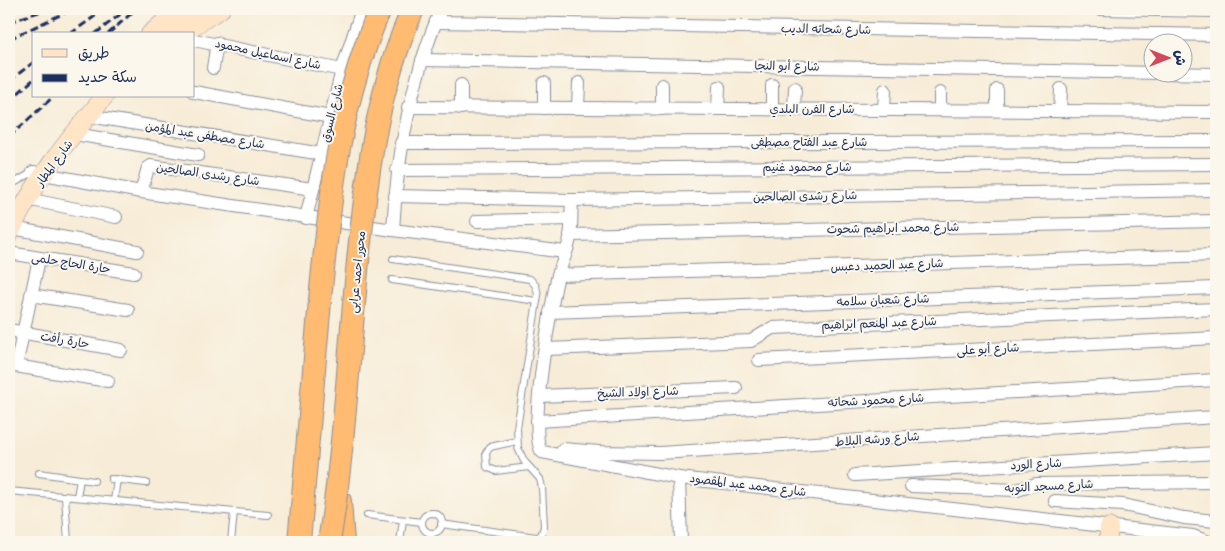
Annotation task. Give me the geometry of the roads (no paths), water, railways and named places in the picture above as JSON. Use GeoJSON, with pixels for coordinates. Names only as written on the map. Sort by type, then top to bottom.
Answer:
{"type":"FeatureCollection","features":[{"type":"Feature","properties":{"kind":"highway"},"geometry":{"type":"LineString","coordinates":[[298,540],[306,443],[336,155],[352,86],[380,9]]}},
{"type":"Feature","properties":{"kind":"highway","name":"محور احمد عرابى"},"geometry":{"type":"LineString","coordinates":[[329,542],[339,483],[356,278],[369,158],[386,80],[413,9]]}},
{"type":"Feature","properties":{"kind":"highway"},"geometry":{"type":"LineString","coordinates":[[339,483],[343,542]]}},
{"type":"Feature","properties":{"kind":"street"},"geometry":{"type":"LineString","coordinates":[[152,32],[179,9]]}},
{"type":"Feature","properties":{"kind":"street"},"geometry":{"type":"LineString","coordinates":[[168,32],[197,9]]}},
{"type":"Feature","properties":{"kind":"street"},"geometry":{"type":"LineString","coordinates":[[176,32],[192,27],[222,9]]}},
{"type":"Feature","properties":{"kind":"street","name":"شارع السوق"},"geometry":{"type":"LineString","coordinates":[[306,218],[342,70],[362,9]]}},
{"type":"Feature","properties":{"kind":"street"},"geometry":{"type":"LineString","coordinates":[[393,230],[397,170],[408,107],[422,60],[441,9]]}},
{"type":"Feature","properties":{"kind":"street"},"geometry":{"type":"LineString","coordinates":[[1098,9],[1216,11]]}},
{"type":"Feature","properties":{"kind":"street","name":"شارع شحاته الديب"},"geometry":{"type":"LineString","coordinates":[[436,22],[1216,35]]}},
{"type":"Feature","properties":{"kind":"street","name":"شارع اسماعيل محمود"},"geometry":{"type":"LineString","coordinates":[[195,40],[217,43],[342,70]]}},
{"type":"Feature","properties":{"kind":"street"},"geometry":{"type":"LineString","coordinates":[[213,68],[217,43]]}},
{"type":"Feature","properties":{"kind":"street","name":"شارع أبو النجا"},"geometry":{"type":"LineString","coordinates":[[422,60],[1216,74]]}},
{"type":"Feature","properties":{"kind":"street"},"geometry":{"type":"LineString","coordinates":[[544,83],[544,108]]}},
{"type":"Feature","properties":{"kind":"street"},"geometry":{"type":"LineString","coordinates":[[578,83],[578,108]]}},
{"type":"Feature","properties":{"kind":"street"},"geometry":{"type":"LineString","coordinates":[[461,85],[461,108]]}},
{"type":"Feature","properties":{"kind":"street"},"geometry":{"type":"LineString","coordinates":[[662,85],[662,109]]}},
{"type":"Feature","properties":{"kind":"street"},"geometry":{"type":"LineString","coordinates":[[772,85],[772,109]]}},
{"type":"Feature","properties":{"kind":"street"},"geometry":{"type":"LineString","coordinates":[[718,109],[719,87]]}},
{"type":"Feature","properties":{"kind":"street"},"geometry":{"type":"LineString","coordinates":[[794,109],[795,88]]}},
{"type":"Feature","properties":{"kind":"street"},"geometry":{"type":"LineString","coordinates":[[1060,89],[1060,111]]}},
{"type":"Feature","properties":{"kind":"street"},"geometry":{"type":"LineString","coordinates":[[884,90],[884,110]]}},
{"type":"Feature","properties":{"kind":"street"},"geometry":{"type":"LineString","coordinates":[[997,90],[997,110]]}},
{"type":"Feature","properties":{"kind":"street"},"geometry":{"type":"LineString","coordinates":[[195,92],[331,117]]}},
{"type":"Feature","properties":{"kind":"street"},"geometry":{"type":"LineString","coordinates":[[940,93],[940,110]]}},
{"type":"Feature","properties":{"kind":"street","name":"شارع المطار"},"geometry":{"type":"LineString","coordinates":[[10,225],[28,200],[39,173],[75,134],[92,98]]}},
{"type":"Feature","properties":{"kind":"street","name":"شارع المطار"},"geometry":{"type":"LineString","coordinates":[[10,225],[39,173],[85,114],[103,98]]}},
{"type":"Feature","properties":{"kind":"street","name":"شارع الفرن البلدي"},"geometry":{"type":"LineString","coordinates":[[408,107],[1216,112]]}},
{"type":"Feature","properties":{"kind":"street","name":"شارع مصطفى عبد المؤمن"},"geometry":{"type":"LineString","coordinates":[[85,114],[322,154]]}},
{"type":"Feature","properties":{"kind":"street"},"geometry":{"type":"LineString","coordinates":[[75,134],[198,155]]}},
{"type":"Feature","properties":{"kind":"street","name":"شارع عبد الفتاح مصطفى"},"geometry":{"type":"LineString","coordinates":[[401,143],[1216,141]]}},
{"type":"Feature","properties":{"kind":"street","name":"شارع محمود غنيم"},"geometry":{"type":"LineString","coordinates":[[397,170],[1216,164]]}},
{"type":"Feature","properties":{"kind":"street","name":"شارع رشدى الصالحين"},"geometry":{"type":"LineString","coordinates":[[141,192],[148,168],[151,166],[313,189]]}},
{"type":"Feature","properties":{"kind":"street"},"geometry":{"type":"LineString","coordinates":[[39,173],[141,192],[306,218],[565,252]]}},
{"type":"Feature","properties":{"kind":"street","name":"شارع رشدى الصالحين"},"geometry":{"type":"LineString","coordinates":[[395,196],[572,200],[1216,190]]}},
{"type":"Feature","properties":{"kind":"street"},"geometry":{"type":"LineString","coordinates":[[28,200],[116,217]]}},
{"type":"Feature","properties":{"kind":"street"},"geometry":{"type":"LineString","coordinates":[[539,447],[537,421],[539,396],[550,312],[558,275],[570,235],[572,200]]}},
{"type":"Feature","properties":{"kind":"street"},"geometry":{"type":"LineString","coordinates":[[477,221],[571,219]]}},
{"type":"Feature","properties":{"kind":"street","name":"شارع محمد ابراهيم شحوت"},"geometry":{"type":"LineString","coordinates":[[570,235],[1216,221]]}},
{"type":"Feature","properties":{"kind":"street"},"geometry":{"type":"LineString","coordinates":[[10,225],[137,251]]}},
{"type":"Feature","properties":{"kind":"street","name":"حارة الحاج حلمى"},"geometry":{"type":"LineString","coordinates":[[9,253],[134,274]]}},
{"type":"Feature","properties":{"kind":"street","name":"شارع عبد الحميد دعبس"},"geometry":{"type":"LineString","coordinates":[[558,275],[1216,255]]}},
{"type":"Feature","properties":{"kind":"street"},"geometry":{"type":"LineString","coordinates":[[39,259],[23,333],[12,366],[108,381]]}},
{"type":"Feature","properties":{"kind":"street","name":"شارع شعبان سلامه"},"geometry":{"type":"LineString","coordinates":[[550,312],[1216,288]]}},
{"type":"Feature","properties":{"kind":"street"},"geometry":{"type":"LineString","coordinates":[[31,295],[128,310]]}},
{"type":"Feature","properties":{"kind":"street","name":"شارع عبد المنعم ابراهيم"},"geometry":{"type":"LineString","coordinates":[[546,349],[752,340],[772,328],[1216,309]]}},
{"type":"Feature","properties":{"kind":"street","name":"حارة رأفت"},"geometry":{"type":"LineString","coordinates":[[9,330],[121,350]]}},
{"type":"Feature","properties":{"kind":"street","name":"شارع أبو على"},"geometry":{"type":"LineString","coordinates":[[759,360],[1216,338]]}},
{"type":"Feature","properties":{"kind":"street","name":"شارع محمود شحاته"},"geometry":{"type":"LineString","coordinates":[[537,421],[1216,380]]}},
{"type":"Feature","properties":{"kind":"street","name":"شارع اولاد الشيخ"},"geometry":{"type":"LineString","coordinates":[[539,396],[736,388]]}},
{"type":"Feature","properties":{"kind":"street","name":"شارع ورشه البلاط"},"geometry":{"type":"LineString","coordinates":[[539,447],[599,452],[660,452],[1216,417]]}},
{"type":"Feature","properties":{"kind":"street","name":"شارع محمد عبد المقصود"},"geometry":{"type":"LineString","coordinates":[[539,447],[544,453],[679,478],[1109,535],[1193,536],[1209,542]]}},
{"type":"Feature","properties":{"kind":"street","name":"شارع الورد"},"geometry":{"type":"LineString","coordinates":[[855,475],[1216,453]]}},
{"type":"Feature","properties":{"kind":"street"},"geometry":{"type":"LineString","coordinates":[[679,478],[681,542]]}},
{"type":"Feature","properties":{"kind":"street","name":"شارع مسجد التوبه"},"geometry":{"type":"LineString","coordinates":[[911,486],[1017,490],[1036,484],[1216,482]]}},
{"type":"Feature","properties":{"kind":"street"},"geometry":{"type":"LineString","coordinates":[[1055,501],[1123,505],[1184,518],[1216,521]]}},
{"type":"Feature","properties":{"kind":"lane"},"geometry":{"type":"LineString","coordinates":[[9,186],[39,173]]}},
{"type":"Feature","properties":{"kind":"lane"},"geometry":{"type":"LineString","coordinates":[[393,260],[530,279],[538,290],[517,428],[517,441],[518,448],[528,467],[540,479],[544,527],[541,535],[534,540],[441,524]]}},
{"type":"Feature","properties":{"kind":"lane"},"geometry":{"type":"LineString","coordinates":[[392,280],[537,301]]}},
{"type":"Feature","properties":{"kind":"lane"},"geometry":{"type":"LineString","coordinates":[[517,441],[490,447],[486,453],[487,467],[496,471],[528,467]]}},
{"type":"Feature","properties":{"kind":"lane"},"geometry":{"type":"LineString","coordinates":[[39,473],[94,481]]}},
{"type":"Feature","properties":{"kind":"lane"},"geometry":{"type":"LineString","coordinates":[[77,497],[80,479]]}},
{"type":"Feature","properties":{"kind":"lane"},"geometry":{"type":"LineString","coordinates":[[114,501],[114,479],[146,483]]}},
{"type":"Feature","properties":{"kind":"lane"},"geometry":{"type":"LineString","coordinates":[[9,491],[268,515]]}},
{"type":"Feature","properties":{"kind":"lane"},"geometry":{"type":"LineString","coordinates":[[65,496],[68,542]]}},
{"type":"Feature","properties":{"kind":"lane"},"geometry":{"type":"LineString","coordinates":[[231,542],[234,512]]}},
{"type":"Feature","properties":{"kind":"lane"},"geometry":{"type":"LineString","coordinates":[[432,513],[439,517],[441,524],[438,530],[431,533],[424,529],[422,522],[425,515],[432,513]]}},
{"type":"Feature","properties":{"kind":"lane"},"geometry":{"type":"LineString","coordinates":[[367,515],[422,522]]}},
{"type":"Feature","properties":{"kind":"lane"},"geometry":{"type":"LineString","coordinates":[[400,542],[402,520]]}},
{"type":"Feature","properties":{"kind":"lane"},"geometry":{"type":"LineString","coordinates":[[430,542],[431,533]]}},
{"type":"Feature","properties":{"kind":"railway"},"geometry":{"type":"LineString","coordinates":[[9,22],[48,9]]}},
{"type":"Feature","properties":{"kind":"railway"},"geometry":{"type":"LineString","coordinates":[[9,39],[73,9]]}},
{"type":"Feature","properties":{"kind":"railway"},"geometry":{"type":"LineString","coordinates":[[73,32],[105,9]]}},
{"type":"Feature","properties":{"kind":"railway"},"geometry":{"type":"LineString","coordinates":[[98,32],[127,9]]}},
{"type":"Feature","properties":{"kind":"railway"},"geometry":{"type":"LineString","coordinates":[[110,32],[136,9]]}},
{"type":"Feature","properties":{"kind":"railway"},"geometry":{"type":"LineString","coordinates":[[9,81],[32,64]]}},
{"type":"Feature","properties":{"kind":"railway"},"geometry":{"type":"LineString","coordinates":[[9,101],[32,81]]}},
{"type":"Feature","properties":{"kind":"railway"},"geometry":{"type":"LineString","coordinates":[[9,137],[52,98]]}}]}
